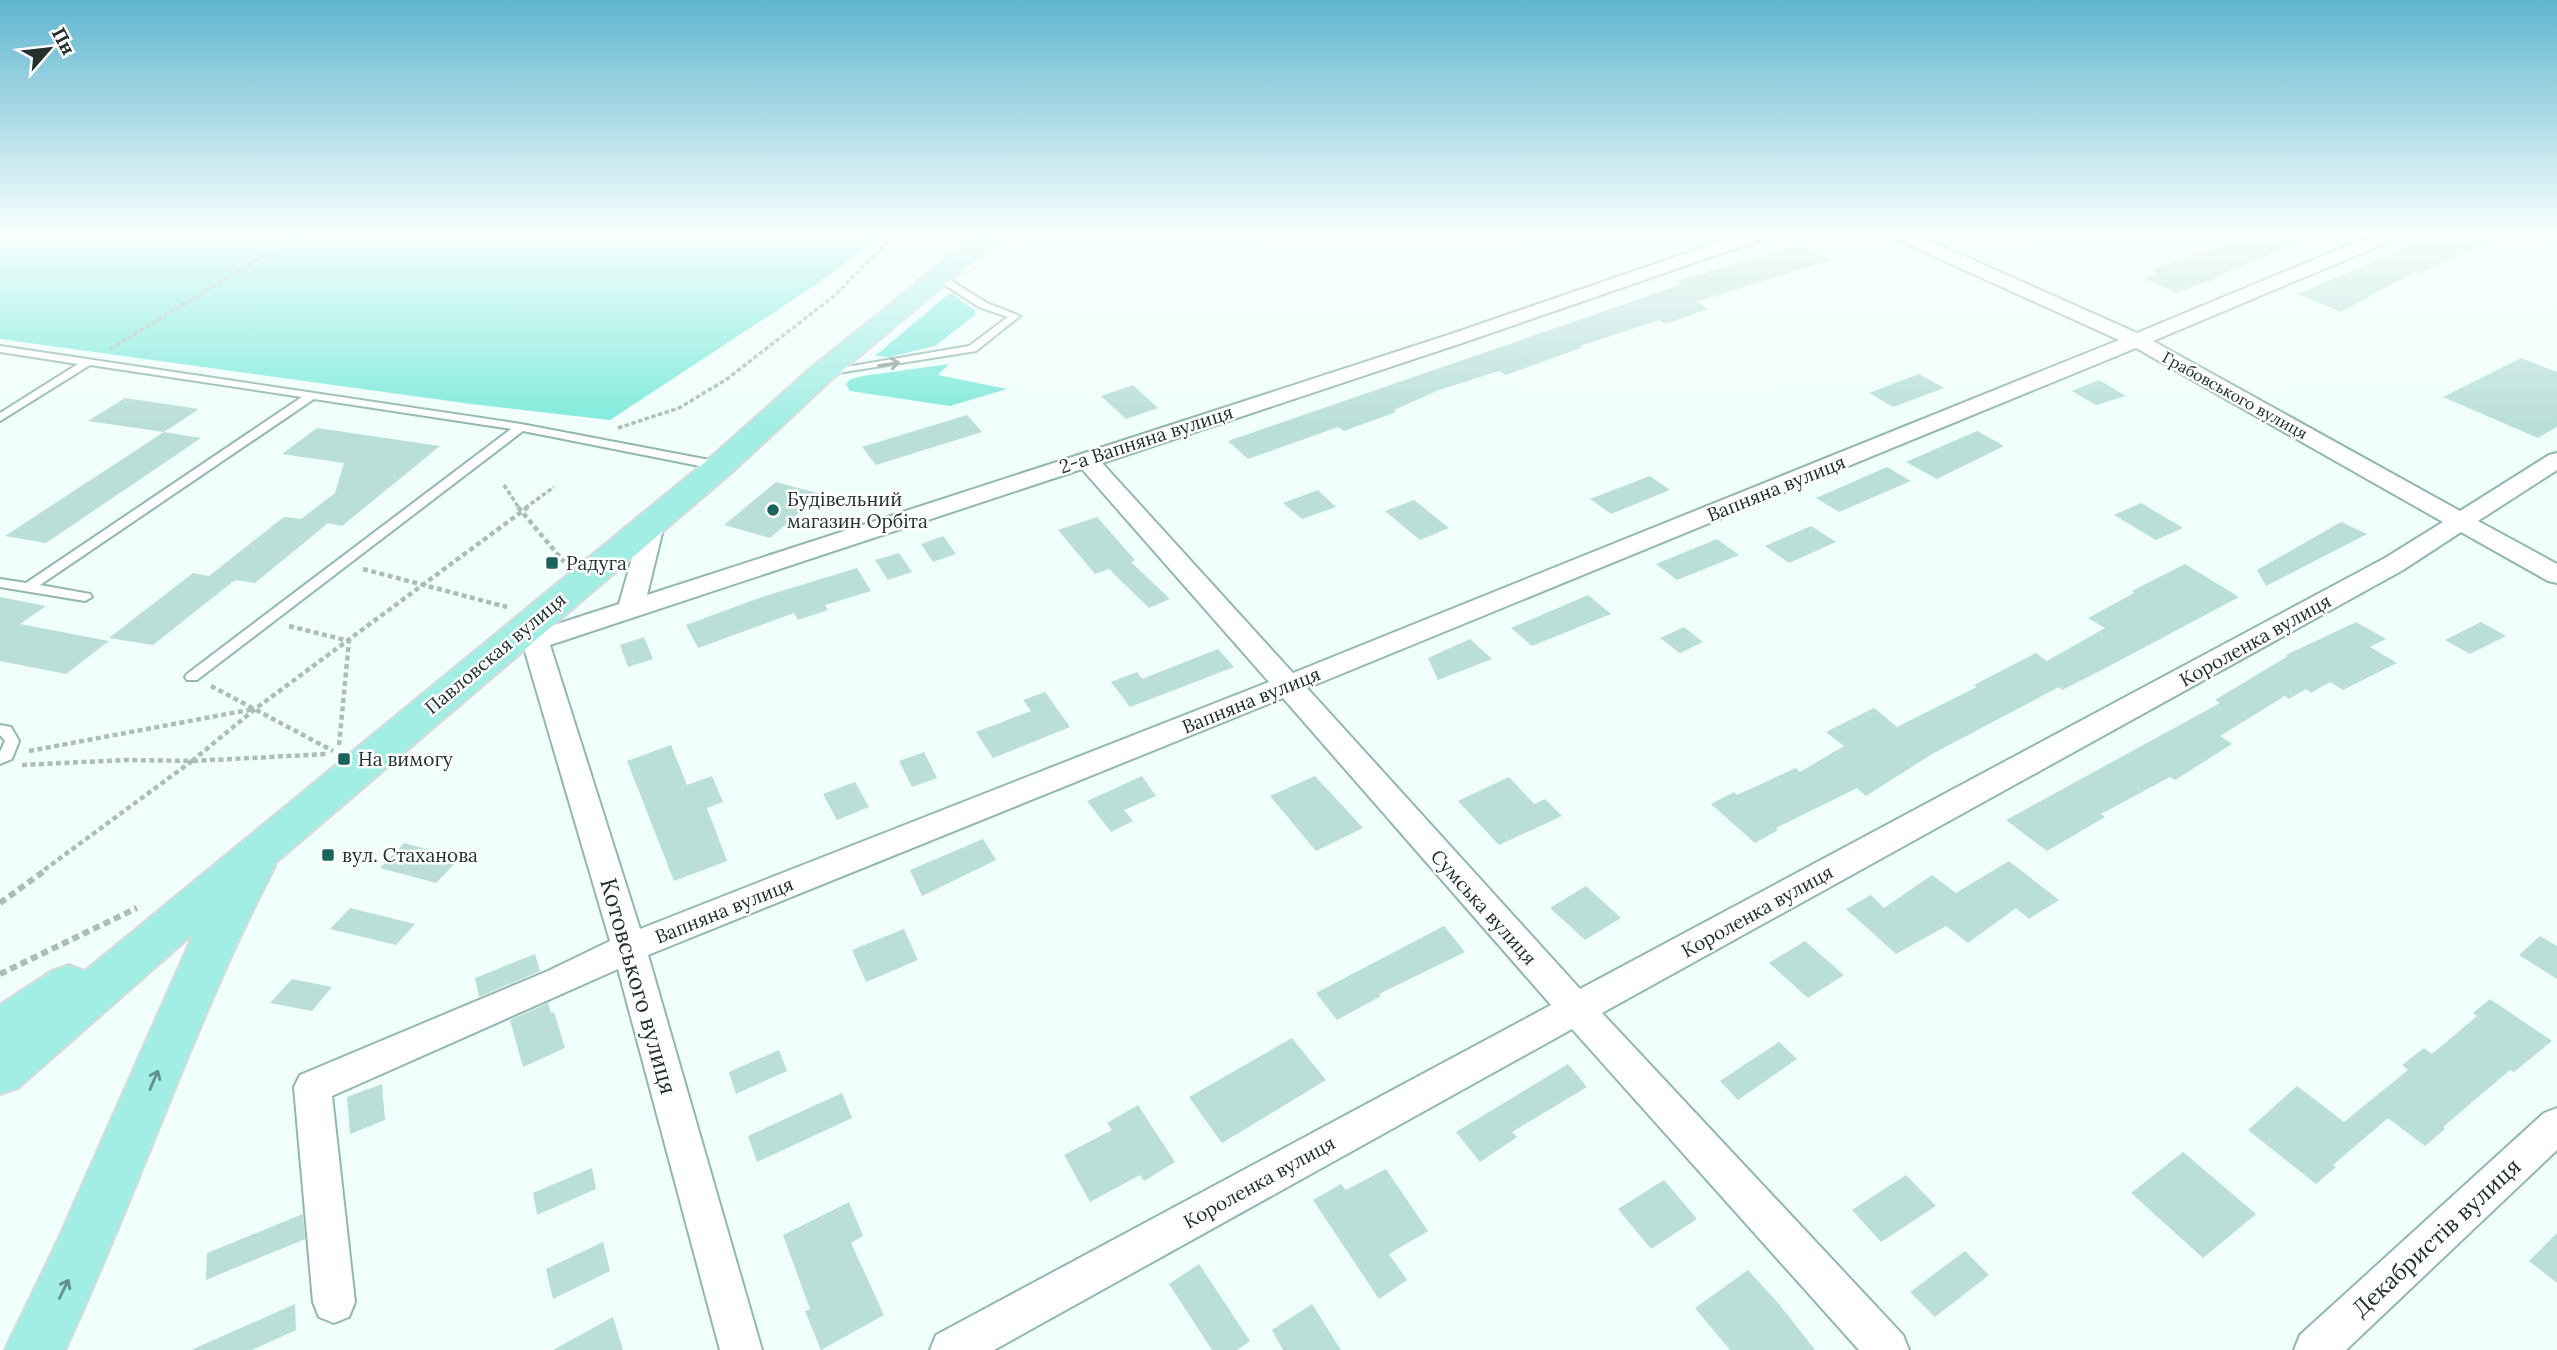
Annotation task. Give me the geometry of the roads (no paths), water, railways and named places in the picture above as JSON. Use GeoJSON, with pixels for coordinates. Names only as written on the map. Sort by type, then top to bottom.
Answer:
{"type":"FeatureCollection","features":[{"type":"Feature","properties":{"kind":"main road","name":"Павловская вулиця"},"geometry":{"type":"LineString","coordinates":[[0,1072],[524,624],[720,466],[821,374],[913,298]]}},
{"type":"Feature","properties":{"kind":"main road"},"geometry":{"type":"LineString","coordinates":[[0,1031],[129,945],[265,846]]}},
{"type":"Feature","properties":{"kind":"main road"},"geometry":{"type":"LineString","coordinates":[[34,1350],[78,1259],[220,927],[265,846]]}},
{"type":"Feature","properties":{"kind":"street","name":"2-а Вапняна вулиця"},"geometry":{"type":"LineString","coordinates":[[524,624],[631,608],[1574,298]]}},
{"type":"Feature","properties":{"kind":"street","name":"Грабовського вулиця"},"geometry":{"type":"LineString","coordinates":[[2042,298],[2138,341],[2557,575]]}},
{"type":"Feature","properties":{"kind":"street","name":"Вапняна вулиця"},"geometry":{"type":"LineString","coordinates":[[334,1302],[313,1087],[548,987],[629,948],[1288,686],[2240,298]]}},
{"type":"Feature","properties":{"kind":"street","name":"Сумська вулиця"},"geometry":{"type":"LineString","coordinates":[[1086,459],[1577,1010],[1888,1350]]}},
{"type":"Feature","properties":{"kind":"street","name":"Короленка вулиця"},"geometry":{"type":"LineString","coordinates":[[951,1350],[2394,564],[2506,490],[2557,460]]}},
{"type":"Feature","properties":{"kind":"street"},"geometry":{"type":"LineString","coordinates":[[631,608],[653,521]]}},
{"type":"Feature","properties":{"kind":"street","name":"Котовського вулиця"},"geometry":{"type":"LineString","coordinates":[[524,624],[629,948],[740,1350]]}},
{"type":"Feature","properties":{"kind":"street","name":"Декабристів вулиця"},"geometry":{"type":"LineString","coordinates":[[2315,1350],[2557,1125]]}},
{"type":"Feature","properties":{"kind":"lane"},"geometry":{"type":"LineString","coordinates":[[821,374],[972,349],[1014,316],[973,298]]}},
{"type":"Feature","properties":{"kind":"lane"},"geometry":{"type":"LineString","coordinates":[[0,349],[521,427],[720,466]]}},
{"type":"Feature","properties":{"kind":"lane"},"geometry":{"type":"LineString","coordinates":[[0,418],[88,362]]}},
{"type":"Feature","properties":{"kind":"lane"},"geometry":{"type":"LineString","coordinates":[[28,587],[312,395]]}},
{"type":"Feature","properties":{"kind":"lane"},"geometry":{"type":"LineString","coordinates":[[192,677],[521,427]]}},
{"type":"Feature","properties":{"kind":"lane"},"geometry":{"type":"LineString","coordinates":[[0,583],[85,597]]}},
{"type":"Feature","properties":{"kind":"lane"},"geometry":{"type":"LineString","coordinates":[[0,730],[6,731],[12,741],[6,760]]}},
{"type":"Feature","properties":{"kind":"place","name":"Будівельний магазин Орбіта"},"geometry":{"type":"Point","coordinates":[773,510]}},
{"type":"Feature","properties":{"kind":"place","name":"Радуга"},"geometry":{"type":"Point","coordinates":[552,563]}},
{"type":"Feature","properties":{"kind":"place","name":"На вимогу"},"geometry":{"type":"Point","coordinates":[344,759]}},
{"type":"Feature","properties":{"kind":"place","name":"вул. Стаханова"},"geometry":{"type":"Point","coordinates":[328,855]}}]}
